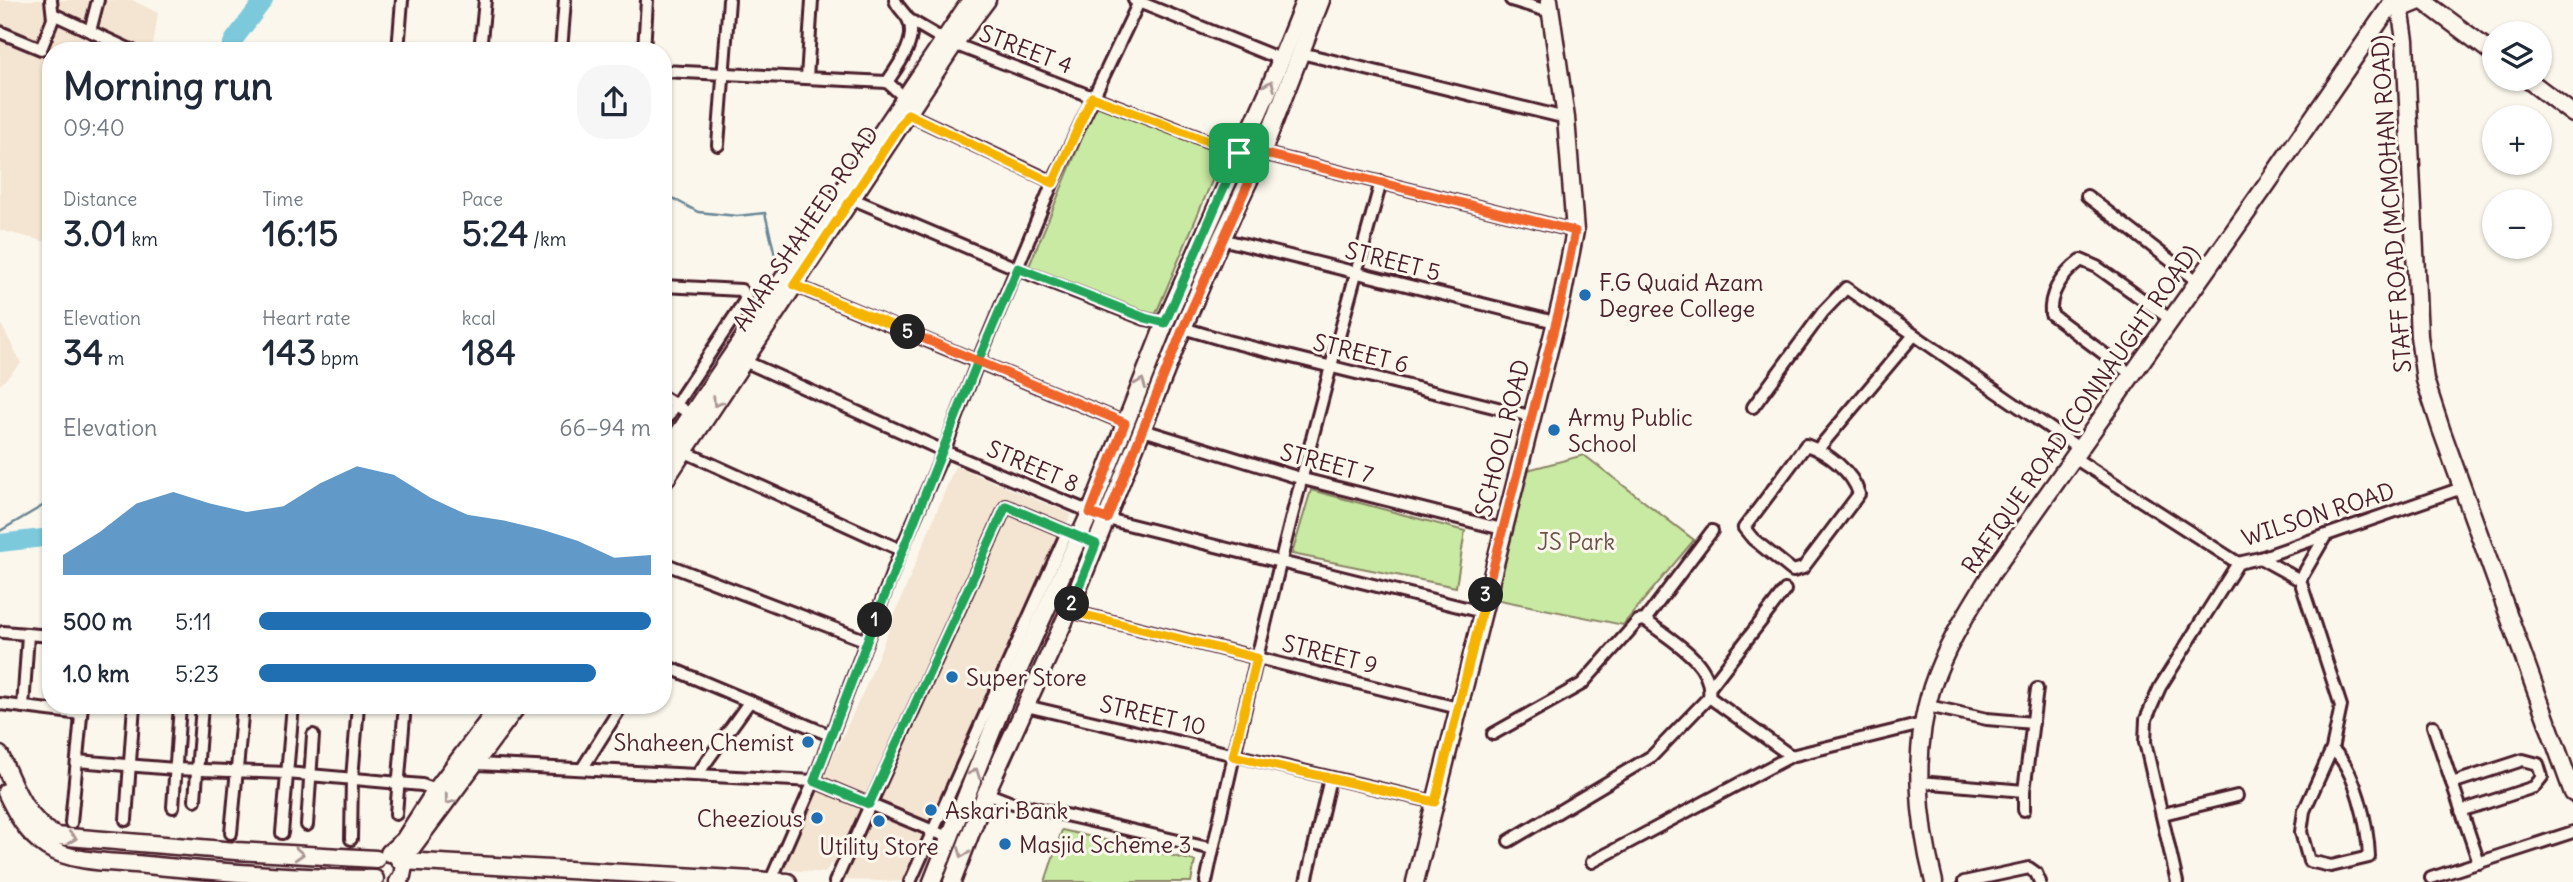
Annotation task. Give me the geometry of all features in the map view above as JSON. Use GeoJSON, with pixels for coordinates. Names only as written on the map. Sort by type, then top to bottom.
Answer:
{"type":"FeatureCollection","features":[{"type":"Feature","properties":{"kind":"main road","name":"AMAR SHAHEED ROAD"},"geometry":{"type":"LineString","coordinates":[[672,469],[738,358],[949,42],[971,0]]}},
{"type":"Feature","properties":{"kind":"main road","name":"AMAR SHAHEED ROAD"},"geometry":{"type":"LineString","coordinates":[[949,42],[987,0]]}},
{"type":"Feature","properties":{"kind":"main road"},"geometry":{"type":"LineString","coordinates":[[932,882],[1073,534],[1090,513],[1165,323],[1269,89],[1305,0]]}},
{"type":"Feature","properties":{"kind":"main road"},"geometry":{"type":"LineString","coordinates":[[952,882],[986,793],[1069,611],[1183,328],[1262,153],[1321,0]]}},
{"type":"Feature","properties":{"kind":"main road"},"geometry":{"type":"LineString","coordinates":[[2393,3],[2412,6],[2421,0],[2482,45]]}},
{"type":"Feature","properties":{"kind":"main road","name":"RAFIQUE ROAD (CONNAUGHT ROAD)"},"geometry":{"type":"LineString","coordinates":[[1934,882],[1923,833],[1920,782],[1922,724],[1932,688],[1954,636],[1991,574],[2393,3]]}},
{"type":"Feature","properties":{"kind":"main road","name":"STAFF ROAD (MCMOHAN ROAD)"},"geometry":{"type":"LineString","coordinates":[[2393,3],[2405,40],[2419,336],[2425,380],[2462,488],[2565,754],[2573,793]]}},
{"type":"Feature","properties":{"kind":"main road","name":"SCHOOL ROAD"},"geometry":{"type":"LineString","coordinates":[[1415,882],[1555,323],[1575,231],[1566,118],[1550,6]]}},
{"type":"Feature","properties":{"kind":"main road"},"geometry":{"type":"LineString","coordinates":[[2543,91],[2573,114]]}},
{"type":"Feature","properties":{"kind":"main road","name":"AMAR SHAHEED ROAD"},"geometry":{"type":"LineString","coordinates":[[672,444],[794,285],[852,200],[906,106]]}},
{"type":"Feature","properties":{"kind":"main road"},"geometry":{"type":"LineString","coordinates":[[389,858],[493,714]]}},
{"type":"Feature","properties":{"kind":"main road"},"geometry":{"type":"LineString","coordinates":[[0,780],[18,817],[32,834],[48,848],[67,855],[185,869],[375,881],[372,869],[389,858],[477,764],[512,714]]}},
{"type":"Feature","properties":{"kind":"main road"},"geometry":{"type":"LineString","coordinates":[[0,755],[13,786],[29,813],[44,830],[56,836],[236,851],[389,858],[658,878],[788,882]]}},
{"type":"Feature","properties":{"kind":"main road"},"geometry":{"type":"LineString","coordinates":[[389,858],[404,871],[398,882]]}},
{"type":"Feature","properties":{"kind":"street"},"geometry":{"type":"LineString","coordinates":[[44,42],[52,14],[51,0]]}},
{"type":"Feature","properties":{"kind":"street"},"geometry":{"type":"LineString","coordinates":[[90,31],[98,0]]}},
{"type":"Feature","properties":{"kind":"street"},"geometry":{"type":"LineString","coordinates":[[399,42],[402,0]]}},
{"type":"Feature","properties":{"kind":"street"},"geometry":{"type":"LineString","coordinates":[[482,42],[485,0]]}},
{"type":"Feature","properties":{"kind":"street"},"geometry":{"type":"LineString","coordinates":[[562,42],[565,0]]}},
{"type":"Feature","properties":{"kind":"street"},"geometry":{"type":"LineString","coordinates":[[645,42],[647,0]]}},
{"type":"Feature","properties":{"kind":"street"},"geometry":{"type":"LineString","coordinates":[[718,145],[729,0]]}},
{"type":"Feature","properties":{"kind":"street"},"geometry":{"type":"LineString","coordinates":[[807,79],[812,0]]}},
{"type":"Feature","properties":{"kind":"street"},"geometry":{"type":"LineString","coordinates":[[887,82],[901,63],[908,46],[910,31],[908,19],[895,0]]}},
{"type":"Feature","properties":{"kind":"street"},"geometry":{"type":"LineString","coordinates":[[1511,0],[1550,6]]}},
{"type":"Feature","properties":{"kind":"street"},"geometry":{"type":"LineString","coordinates":[[771,880],[832,736],[901,550],[944,451],[978,361],[1053,183],[1136,1],[1280,59]]}},
{"type":"Feature","properties":{"kind":"street"},"geometry":{"type":"LineString","coordinates":[[52,14],[114,42]]}},
{"type":"Feature","properties":{"kind":"street","name":"STREET 4"},"geometry":{"type":"LineString","coordinates":[[908,19],[949,42],[1239,153]]}},
{"type":"Feature","properties":{"kind":"street"},"geometry":{"type":"LineString","coordinates":[[0,32],[41,49],[42,47]]}},
{"type":"Feature","properties":{"kind":"street"},"geometry":{"type":"LineString","coordinates":[[1301,52],[1566,118]]}},
{"type":"Feature","properties":{"kind":"street"},"geometry":{"type":"LineString","coordinates":[[672,72],[887,82],[906,106],[1053,183]]}},
{"type":"Feature","properties":{"kind":"street"},"geometry":{"type":"LineString","coordinates":[[1262,153],[1575,231]]}},
{"type":"Feature","properties":{"kind":"street"},"geometry":{"type":"LineString","coordinates":[[1206,882],[1257,658],[1381,182]]}},
{"type":"Feature","properties":{"kind":"street"},"geometry":{"type":"LineString","coordinates":[[2087,196],[2197,281]]}},
{"type":"Feature","properties":{"kind":"street"},"geometry":{"type":"LineString","coordinates":[[852,200],[1145,318],[1165,323]]}},
{"type":"Feature","properties":{"kind":"street","name":"STREET 5"},"geometry":{"type":"LineString","coordinates":[[1221,239],[1555,323]]}},
{"type":"Feature","properties":{"kind":"street"},"geometry":{"type":"LineString","coordinates":[[2131,374],[2051,314],[2050,300],[2066,273],[2081,260],[2097,267],[2170,319]]}},
{"type":"Feature","properties":{"kind":"street"},"geometry":{"type":"LineString","coordinates":[[794,285],[1125,423]]}},
{"type":"Feature","properties":{"kind":"street"},"geometry":{"type":"LineString","coordinates":[[672,286],[741,290],[746,296],[672,411]]}},
{"type":"Feature","properties":{"kind":"street"},"geometry":{"type":"LineString","coordinates":[[1754,407],[1823,312],[1846,288],[2076,453],[2238,563]]}},
{"type":"Feature","properties":{"kind":"street","name":"STREET 6"},"geometry":{"type":"LineString","coordinates":[[1183,328],[1530,416]]}},
{"type":"Feature","properties":{"kind":"street"},"geometry":{"type":"LineString","coordinates":[[1818,449],[1914,335]]}},
{"type":"Feature","properties":{"kind":"street","name":"STREET 8"},"geometry":{"type":"LineString","coordinates":[[738,358],[944,451],[1107,519],[1482,612]]}},
{"type":"Feature","properties":{"kind":"street"},"geometry":{"type":"LineString","coordinates":[[672,403],[692,415]]}},
{"type":"Feature","properties":{"kind":"street","name":"STREET 7"},"geometry":{"type":"LineString","coordinates":[[1143,430],[1303,480],[1502,529]]}},
{"type":"Feature","properties":{"kind":"street"},"geometry":{"type":"LineString","coordinates":[[1806,445],[1818,449],[1856,482],[1859,494],[1803,568],[1793,571],[1753,539],[1744,528],[1806,445]]}},
{"type":"Feature","properties":{"kind":"street"},"geometry":{"type":"LineString","coordinates":[[683,451],[901,550]]}},
{"type":"Feature","properties":{"kind":"street","name":"WILSON ROAD"},"geometry":{"type":"LineString","coordinates":[[2178,882],[2145,742],[2146,719],[2160,687],[2238,563],[2326,536],[2462,488]]}},
{"type":"Feature","properties":{"kind":"street"},"geometry":{"type":"LineString","coordinates":[[835,882],[1006,506],[1096,544]]}},
{"type":"Feature","properties":{"kind":"street"},"geometry":{"type":"LineString","coordinates":[[1493,734],[1582,684],[1628,629],[1637,621],[1645,620],[1712,531]]}},
{"type":"Feature","properties":{"kind":"street"},"geometry":{"type":"LineString","coordinates":[[910,882],[1073,534]]}},
{"type":"Feature","properties":{"kind":"street"},"geometry":{"type":"LineString","coordinates":[[2300,580],[2326,536]]}},
{"type":"Feature","properties":{"kind":"street"},"geometry":{"type":"LineString","coordinates":[[2260,558],[2300,580],[2340,706],[2332,749],[2304,811],[2301,832],[2309,861],[2331,866],[2369,857],[2368,837],[2361,808],[2342,758],[2332,749]]}},
{"type":"Feature","properties":{"kind":"street"},"geometry":{"type":"LineString","coordinates":[[672,565],[867,641]]}},
{"type":"Feature","properties":{"kind":"street"},"geometry":{"type":"LineString","coordinates":[[1509,841],[1652,756],[1710,691],[1785,590]]}},
{"type":"Feature","properties":{"kind":"street","name":"STREET 9"},"geometry":{"type":"LineString","coordinates":[[1069,611],[1458,708]]}},
{"type":"Feature","properties":{"kind":"street"},"geometry":{"type":"LineString","coordinates":[[1645,620],[1706,672],[1710,691],[1791,756]]}},
{"type":"Feature","properties":{"kind":"street"},"geometry":{"type":"LineString","coordinates":[[3,632],[42,636]]}},
{"type":"Feature","properties":{"kind":"street"},"geometry":{"type":"LineString","coordinates":[[23,707],[28,635]]}},
{"type":"Feature","properties":{"kind":"street"},"geometry":{"type":"LineString","coordinates":[[672,669],[832,736]]}},
{"type":"Feature","properties":{"kind":"street"},"geometry":{"type":"LineString","coordinates":[[2024,810],[2024,790],[2037,689]]}},
{"type":"Feature","properties":{"kind":"street"},"geometry":{"type":"LineString","coordinates":[[697,775],[750,701]]}},
{"type":"Feature","properties":{"kind":"street"},"geometry":{"type":"LineString","coordinates":[[0,704],[42,708]]}},
{"type":"Feature","properties":{"kind":"street","name":"STREET 10"},"geometry":{"type":"LineString","coordinates":[[1026,706],[1435,802]]}},
{"type":"Feature","properties":{"kind":"street"},"geometry":{"type":"LineString","coordinates":[[1928,706],[1987,719],[2033,723]]}},
{"type":"Feature","properties":{"kind":"street"},"geometry":{"type":"LineString","coordinates":[[71,823],[82,714]]}},
{"type":"Feature","properties":{"kind":"street"},"geometry":{"type":"LineString","coordinates":[[126,820],[133,714]]}},
{"type":"Feature","properties":{"kind":"street"},"geometry":{"type":"LineString","coordinates":[[173,807],[179,714]]}},
{"type":"Feature","properties":{"kind":"street"},"geometry":{"type":"LineString","coordinates":[[195,800],[201,714]]}},
{"type":"Feature","properties":{"kind":"street"},"geometry":{"type":"LineString","coordinates":[[231,833],[242,714]]}},
{"type":"Feature","properties":{"kind":"street"},"geometry":{"type":"LineString","coordinates":[[282,833],[292,714]]}},
{"type":"Feature","properties":{"kind":"street"},"geometry":{"type":"LineString","coordinates":[[351,839],[357,714]]}},
{"type":"Feature","properties":{"kind":"street"},"geometry":{"type":"LineString","coordinates":[[582,769],[616,714]]}},
{"type":"Feature","properties":{"kind":"street"},"geometry":{"type":"LineString","coordinates":[[396,814],[404,716]]}},
{"type":"Feature","properties":{"kind":"street"},"geometry":{"type":"LineString","coordinates":[[1591,862],[1791,756],[1922,724]]}},
{"type":"Feature","properties":{"kind":"street"},"geometry":{"type":"LineString","coordinates":[[2433,726],[2479,863]]}},
{"type":"Feature","properties":{"kind":"street"},"geometry":{"type":"LineString","coordinates":[[307,825],[313,735]]}},
{"type":"Feature","properties":{"kind":"street"},"geometry":{"type":"LineString","coordinates":[[2539,769],[2565,754]]}},
{"type":"Feature","properties":{"kind":"street"},"geometry":{"type":"LineString","coordinates":[[2452,783],[2523,760],[2538,764],[2542,777],[2534,787],[2461,811]]}},
{"type":"Feature","properties":{"kind":"street"},"geometry":{"type":"LineString","coordinates":[[77,761],[176,769],[287,773],[422,785],[436,790]]}},
{"type":"Feature","properties":{"kind":"street"},"geometry":{"type":"LineString","coordinates":[[477,764],[814,781],[950,838]]}},
{"type":"Feature","properties":{"kind":"street"},"geometry":{"type":"LineString","coordinates":[[1306,882],[1330,778]]}},
{"type":"Feature","properties":{"kind":"street"},"geometry":{"type":"LineString","coordinates":[[1920,782],[2024,790]]}},
{"type":"Feature","properties":{"kind":"street"},"geometry":{"type":"LineString","coordinates":[[986,793],[1009,802],[1213,849]]}},
{"type":"Feature","properties":{"kind":"street"},"geometry":{"type":"LineString","coordinates":[[2163,814],[2238,796]]}},
{"type":"Feature","properties":{"kind":"street"},"geometry":{"type":"LineString","coordinates":[[2431,878],[2573,832]]}},
{"type":"Feature","properties":{"kind":"street"},"geometry":{"type":"LineString","coordinates":[[1964,882],[2029,868],[2036,873],[2040,882]]}},
{"type":"Feature","properties":{"kind":"shaded area"},"geometry":{"type":"Polygon","coordinates":[[[0,0],[132,0],[158,13],[153,42],[42,42],[42,241],[0,230],[0,0]]]}},
{"type":"Feature","properties":{"kind":"shaded area"},"geometry":{"type":"Polygon","coordinates":[[[0,322],[21,363],[0,385],[0,322]]]}},
{"type":"Feature","properties":{"kind":"shaded area"},"geometry":{"type":"Polygon","coordinates":[[[955,466],[1071,514],[917,882],[843,880],[849,867],[830,864],[825,873],[780,869],[866,686],[955,466]]]}},
{"type":"Feature","properties":{"kind":"green space"},"geometry":{"type":"Polygon","coordinates":[[[1097,102],[1225,150],[1152,323],[1027,271],[1097,102]]]}},
{"type":"Feature","properties":{"kind":"green space","name":"JS Park"},"geometry":{"type":"Polygon","coordinates":[[[1584,455],[1694,540],[1623,625],[1485,597],[1516,473],[1584,455]]]}},
{"type":"Feature","properties":{"kind":"green space"},"geometry":{"type":"Polygon","coordinates":[[[1311,490],[1465,531],[1456,587],[1292,554],[1311,490]]]}},
{"type":"Feature","properties":{"kind":"green space"},"geometry":{"type":"Polygon","coordinates":[[[1062,830],[1195,861],[1191,882],[1045,882],[1062,830]]]}},
{"type":"Feature","properties":{"kind":"waterway"},"geometry":{"type":"LineString","coordinates":[[233,42],[264,0]]}},
{"type":"Feature","properties":{"kind":"waterway"},"geometry":{"type":"LineString","coordinates":[[672,198],[698,212],[737,216],[765,213],[777,264]]}},
{"type":"Feature","properties":{"kind":"waterway"},"geometry":{"type":"LineString","coordinates":[[0,531],[42,506]]}},
{"type":"Feature","properties":{"kind":"waterway"},"geometry":{"type":"LineString","coordinates":[[0,543],[42,538]]}},
{"type":"Feature","properties":{"kind":"place","name":"F.G Quaid Azam Degree College"},"geometry":{"type":"Point","coordinates":[1585,295]}},
{"type":"Feature","properties":{"kind":"place","name":"Army Public School"},"geometry":{"type":"Point","coordinates":[1554,430]}},
{"type":"Feature","properties":{"kind":"place","name":"Super Store"},"geometry":{"type":"Point","coordinates":[952,677]}},
{"type":"Feature","properties":{"kind":"place","name":"Shaheen Chemist"},"geometry":{"type":"Point","coordinates":[808,742]}},
{"type":"Feature","properties":{"kind":"place","name":"Askari Bank"},"geometry":{"type":"Point","coordinates":[931,810]}},
{"type":"Feature","properties":{"kind":"place","name":"Cheezious"},"geometry":{"type":"Point","coordinates":[817,818]}},
{"type":"Feature","properties":{"kind":"place","name":"Utility Store"},"geometry":{"type":"Point","coordinates":[879,821]}},
{"type":"Feature","properties":{"kind":"place","name":"Masjid Scheme 3"},"geometry":{"type":"Point","coordinates":[1005,844]}},
{"type":"Feature","properties":{"kind":"route"},"geometry":{"type":"LineString","coordinates":[[1239,153],[1092,97],[1053,183],[908,114],[794,285],[978,361],[1125,423],[1090,513],[1107,519],[1183,328],[1262,153],[1575,231],[1562,298],[1530,416],[1435,802],[1233,756],[1257,658],[1069,611],[1096,544],[1006,506],[869,804],[814,781],[901,550],[944,451],[978,361],[1018,268],[1145,318],[1165,323],[1239,153]]}}]}
